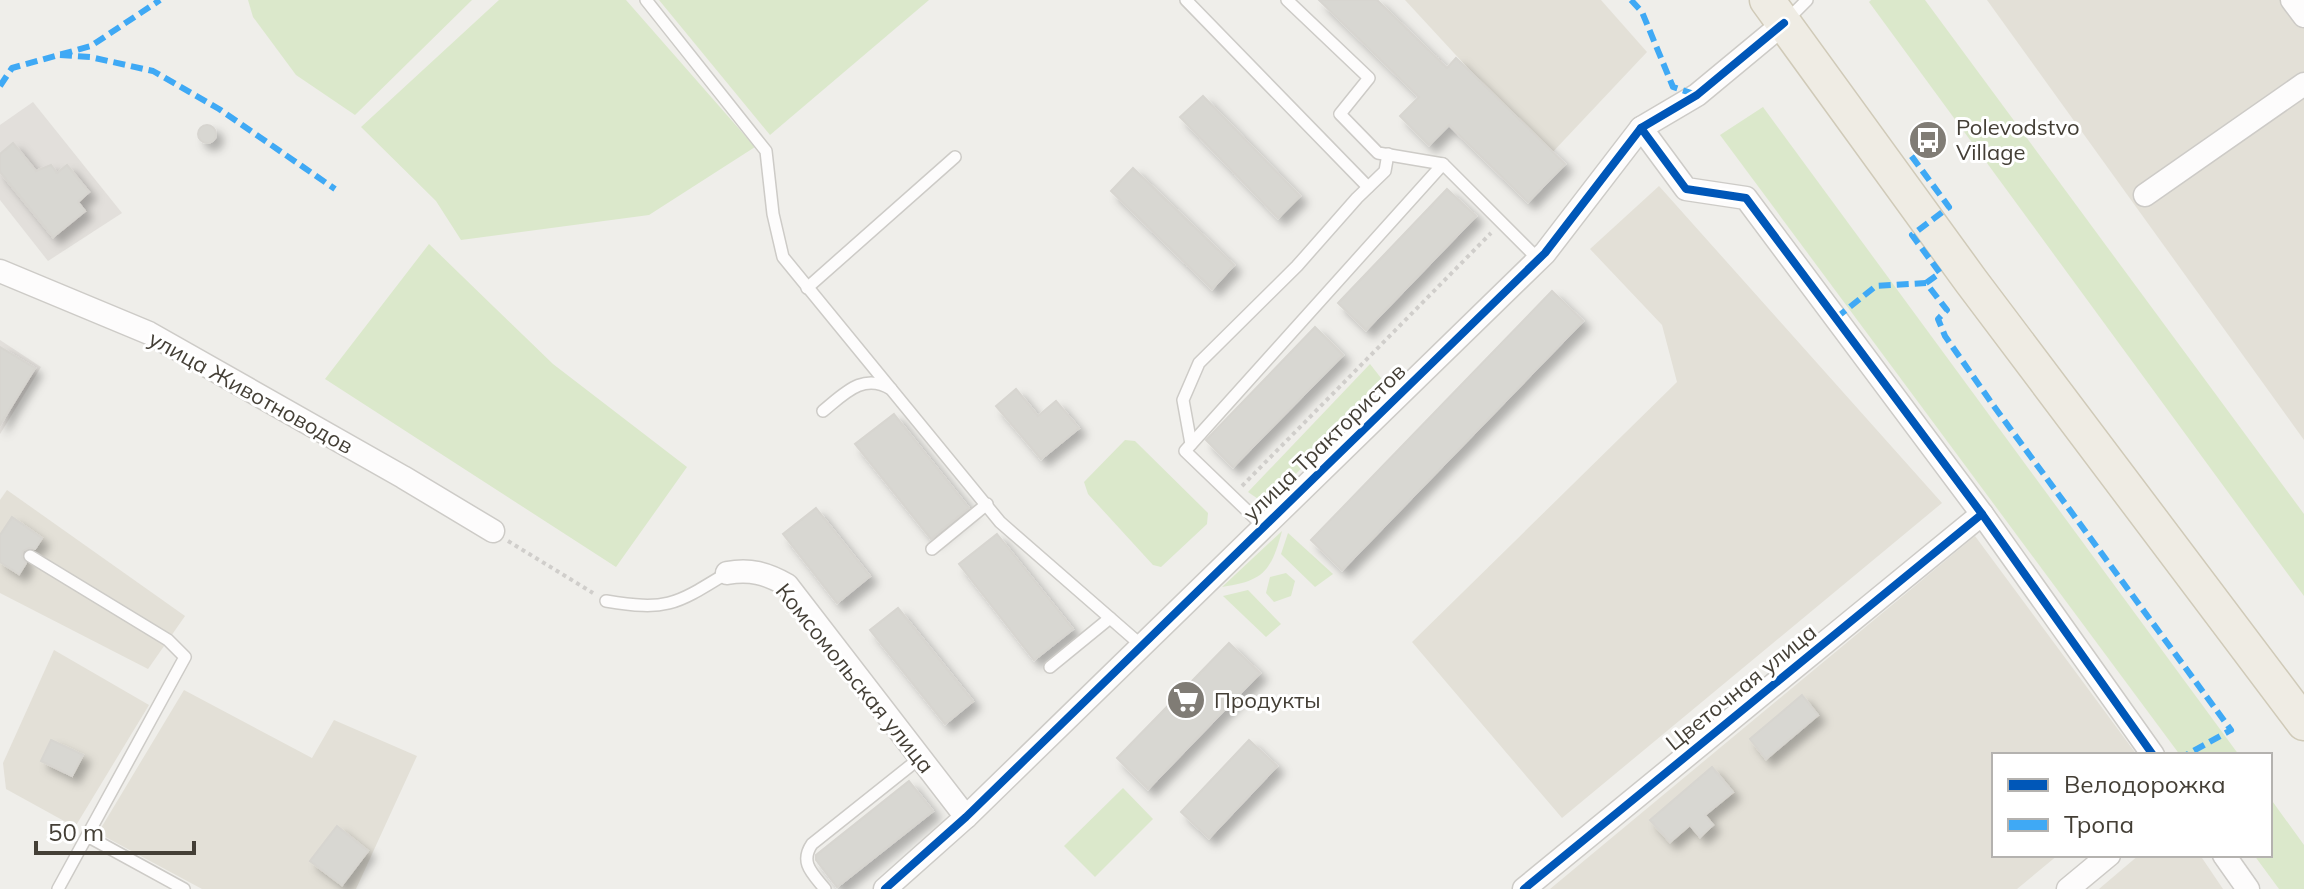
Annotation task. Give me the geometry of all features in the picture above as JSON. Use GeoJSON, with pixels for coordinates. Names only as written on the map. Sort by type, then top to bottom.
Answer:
{"type":"FeatureCollection","features":[{"type":"Feature","properties":{"kind":"main road"},"geometry":{"type":"LineString","coordinates":[[1786,8],[1971,281],[2304,723]]}},
{"type":"Feature","properties":{"kind":"street"},"geometry":{"type":"LineString","coordinates":[[2292,0],[2304,16]]}},
{"type":"Feature","properties":{"kind":"street","name":"улица Трактористов"},"geometry":{"type":"LineString","coordinates":[[885,889],[966,817],[1538,259],[1641,128],[1697,95],[1786,8]]}},
{"type":"Feature","properties":{"kind":"street"},"geometry":{"type":"LineString","coordinates":[[2145,195],[2304,84]]}},
{"type":"Feature","properties":{"kind":"street"},"geometry":{"type":"LineString","coordinates":[[1641,128],[1686,189],[1746,198],[1982,514],[2152,753]]}},
{"type":"Feature","properties":{"kind":"street","name":"улица Животноводов"},"geometry":{"type":"LineString","coordinates":[[0,271],[149,333],[493,531]]}},
{"type":"Feature","properties":{"kind":"street","name":"Цветочная улица"},"geometry":{"type":"LineString","coordinates":[[1524,889],[1982,514]]}},
{"type":"Feature","properties":{"kind":"street","name":"Комсомольская улица"},"geometry":{"type":"LineString","coordinates":[[727,573],[756,571],[787,585],[966,817]]}},
{"type":"Feature","properties":{"kind":"street"},"geometry":{"type":"LineString","coordinates":[[2068,889],[2107,857]]}},
{"type":"Feature","properties":{"kind":"street"},"geometry":{"type":"LineString","coordinates":[[2225,857],[2248,889]]}},
{"type":"Feature","properties":{"kind":"lane"},"geometry":{"type":"LineString","coordinates":[[646,0],[766,151],[773,214],[783,257],[1004,525],[1141,645]]}},
{"type":"Feature","properties":{"kind":"lane"},"geometry":{"type":"LineString","coordinates":[[1186,0],[1368,187]]}},
{"type":"Feature","properties":{"kind":"lane"},"geometry":{"type":"LineString","coordinates":[[1287,0],[1369,78],[1340,114],[1378,153],[1443,164],[1538,259]]}},
{"type":"Feature","properties":{"kind":"lane"},"geometry":{"type":"LineString","coordinates":[[1191,444],[1183,400],[1199,363],[1297,266],[1385,171],[1388,154]]}},
{"type":"Feature","properties":{"kind":"lane"},"geometry":{"type":"LineString","coordinates":[[807,288],[955,157]]}},
{"type":"Feature","properties":{"kind":"lane"},"geometry":{"type":"LineString","coordinates":[[1263,526],[1185,451],[1443,164]]}},
{"type":"Feature","properties":{"kind":"lane"},"geometry":{"type":"LineString","coordinates":[[823,411],[852,387],[865,382],[875,382],[891,389]]}},
{"type":"Feature","properties":{"kind":"lane"},"geometry":{"type":"LineString","coordinates":[[932,549],[987,504]]}},
{"type":"Feature","properties":{"kind":"lane"},"geometry":{"type":"LineString","coordinates":[[30,556],[168,640],[185,657],[58,889]]}},
{"type":"Feature","properties":{"kind":"lane"},"geometry":{"type":"LineString","coordinates":[[606,601],[646,607],[681,601],[727,573]]}},
{"type":"Feature","properties":{"kind":"lane"},"geometry":{"type":"LineString","coordinates":[[1050,667],[1110,618]]}},
{"type":"Feature","properties":{"kind":"lane"},"geometry":{"type":"LineString","coordinates":[[825,889],[807,864],[806,855],[812,844],[920,758]]}},
{"type":"Feature","properties":{"kind":"lane"},"geometry":{"type":"LineString","coordinates":[[89,837],[184,889]]}},
{"type":"Feature","properties":{"kind":"path"},"geometry":{"type":"LineString","coordinates":[[1232,497],[1501,222]]}},
{"type":"Feature","properties":{"kind":"path"},"geometry":{"type":"LineString","coordinates":[[493,531],[606,601]]}},
{"type":"Feature","properties":{"kind":"shaded area"},"geometry":{"type":"Polygon","coordinates":[[[1405,0],[1601,0],[1647,52],[1549,156],[1405,0]]]}},
{"type":"Feature","properties":{"kind":"shaded area"},"geometry":{"type":"Polygon","coordinates":[[[1987,0],[2304,0],[2304,440],[1987,0]]]}},
{"type":"Feature","properties":{"kind":"shaded area"},"geometry":{"type":"Polygon","coordinates":[[[33,102],[122,213],[48,261],[0,200],[0,125],[33,102]]]}},
{"type":"Feature","properties":{"kind":"shaded area"},"geometry":{"type":"Polygon","coordinates":[[[1659,186],[1942,503],[1562,818],[1412,642],[1677,382],[1662,325],[1590,249],[1659,186]]]}},
{"type":"Feature","properties":{"kind":"shaded area"},"geometry":{"type":"Polygon","coordinates":[[[0,340],[41,367],[0,434],[0,340]]]}},
{"type":"Feature","properties":{"kind":"shaded area"},"geometry":{"type":"Polygon","coordinates":[[[7,490],[185,616],[148,669],[0,593],[0,500],[7,490]]]}},
{"type":"Feature","properties":{"kind":"shaded area"},"geometry":{"type":"Polygon","coordinates":[[[1975,536],[2136,753],[1992,753],[1992,857],[2056,857],[2017,889],[1550,889],[1975,536]]]}},
{"type":"Feature","properties":{"kind":"shaded area"},"geometry":{"type":"Polygon","coordinates":[[[54,650],[149,705],[75,827],[6,789],[3,763],[54,650]]]}},
{"type":"Feature","properties":{"kind":"shaded area"},"geometry":{"type":"Polygon","coordinates":[[[184,690],[312,758],[334,720],[417,756],[356,889],[202,889],[98,833],[184,690]]]}},
{"type":"Feature","properties":{"kind":"shaded area"},"geometry":{"type":"Polygon","coordinates":[[[2137,857],[2201,857],[2223,889],[2099,889],[2137,857]]]}},
{"type":"Feature","properties":{"kind":"green space"},"geometry":{"type":"Polygon","coordinates":[[[248,0],[472,0],[355,115],[296,75],[253,17],[248,0]]]}},
{"type":"Feature","properties":{"kind":"green space"},"geometry":{"type":"Polygon","coordinates":[[[499,0],[626,0],[755,147],[649,215],[461,240],[436,201],[361,127],[499,0]]]}},
{"type":"Feature","properties":{"kind":"green space"},"geometry":{"type":"Polygon","coordinates":[[[659,0],[929,0],[770,135],[659,0]]]}},
{"type":"Feature","properties":{"kind":"green space"},"geometry":{"type":"Polygon","coordinates":[[[1925,0],[2304,514],[2304,596],[1869,2],[1925,0]]]}},
{"type":"Feature","properties":{"kind":"green space"},"geometry":{"type":"Polygon","coordinates":[[[1763,107],[2238,753],[2179,753],[1720,135],[1763,107]]]}},
{"type":"Feature","properties":{"kind":"green space"},"geometry":{"type":"Polygon","coordinates":[[[429,244],[553,364],[687,467],[616,567],[325,379],[429,244]]]}},
{"type":"Feature","properties":{"kind":"green space"},"geometry":{"type":"Polygon","coordinates":[[[1370,364],[1381,378],[1378,391],[1271,499],[1261,501],[1248,492],[1370,364]]]}},
{"type":"Feature","properties":{"kind":"green space"},"geometry":{"type":"Polygon","coordinates":[[[1125,440],[1135,441],[1208,513],[1207,524],[1161,567],[1153,565],[1088,494],[1084,482],[1125,440]]]}},
{"type":"Feature","properties":{"kind":"green space"},"geometry":{"type":"Polygon","coordinates":[[[1282,531],[1274,556],[1264,572],[1248,581],[1222,587],[1282,531]]]}},
{"type":"Feature","properties":{"kind":"green space"},"geometry":{"type":"Polygon","coordinates":[[[1288,533],[1333,574],[1315,587],[1281,554],[1288,533]]]}},
{"type":"Feature","properties":{"kind":"green space"},"geometry":{"type":"Polygon","coordinates":[[[1286,573],[1295,581],[1291,596],[1274,602],[1266,593],[1270,577],[1286,573]]]}},
{"type":"Feature","properties":{"kind":"green space"},"geometry":{"type":"Polygon","coordinates":[[[1248,590],[1281,624],[1266,637],[1223,596],[1248,590]]]}},
{"type":"Feature","properties":{"kind":"green space"},"geometry":{"type":"Polygon","coordinates":[[[1123,788],[1153,819],[1095,877],[1064,846],[1123,788]]]}},
{"type":"Feature","properties":{"kind":"green space"},"geometry":{"type":"Polygon","coordinates":[[[2272,801],[2304,845],[2304,889],[2279,889],[2255,857],[2272,857],[2272,801]]]}},
{"type":"Feature","properties":{"kind":"building"},"geometry":{"type":"Polygon","coordinates":[[[1319,0],[1377,0],[1447,68],[1456,58],[1565,164],[1528,202],[1449,125],[1429,145],[1400,116],[1419,97],[1319,0]]]}},
{"type":"Feature","properties":{"kind":"building"},"geometry":{"type":"Polygon","coordinates":[[[1203,96],[1300,196],[1278,218],[1180,117],[1203,96]]]}},
{"type":"Feature","properties":{"kind":"building"},"geometry":{"type":"Polygon","coordinates":[[[203,125],[211,125],[216,134],[214,141],[203,143],[198,138],[198,130],[203,125]]]}},
{"type":"Feature","properties":{"kind":"building"},"geometry":{"type":"Polygon","coordinates":[[[13,143],[36,171],[51,165],[57,173],[67,165],[89,192],[78,202],[85,211],[53,237],[0,172],[0,154],[13,143]]]}},
{"type":"Feature","properties":{"kind":"building"},"geometry":{"type":"Polygon","coordinates":[[[1133,168],[1234,265],[1212,289],[1111,191],[1133,168]]]}},
{"type":"Feature","properties":{"kind":"building"},"geometry":{"type":"Polygon","coordinates":[[[1447,189],[1476,216],[1366,330],[1338,303],[1447,189]]]}},
{"type":"Feature","properties":{"kind":"building"},"geometry":{"type":"Polygon","coordinates":[[[1552,291],[1583,321],[1342,570],[1311,540],[1552,291]]]}},
{"type":"Feature","properties":{"kind":"building"},"geometry":{"type":"Polygon","coordinates":[[[1315,327],[1343,355],[1233,467],[1206,440],[1315,327]]]}},
{"type":"Feature","properties":{"kind":"building"},"geometry":{"type":"Polygon","coordinates":[[[0,347],[35,368],[0,425],[0,347]]]}},
{"type":"Feature","properties":{"kind":"building"},"geometry":{"type":"Polygon","coordinates":[[[1016,389],[1038,416],[1056,401],[1079,428],[1041,459],[996,406],[1016,389]]]}},
{"type":"Feature","properties":{"kind":"building"},"geometry":{"type":"Polygon","coordinates":[[[894,414],[969,508],[931,539],[855,444],[894,414]]]}},
{"type":"Feature","properties":{"kind":"building"},"geometry":{"type":"Polygon","coordinates":[[[816,508],[870,576],[837,603],[783,534],[816,508]]]}},
{"type":"Feature","properties":{"kind":"building"},"geometry":{"type":"Polygon","coordinates":[[[12,517],[42,538],[35,549],[23,551],[22,557],[26,563],[19,574],[0,562],[0,535],[12,517]]]}},
{"type":"Feature","properties":{"kind":"building"},"geometry":{"type":"Polygon","coordinates":[[[997,534],[1073,629],[1034,660],[959,564],[997,534]]]}},
{"type":"Feature","properties":{"kind":"building"},"geometry":{"type":"Polygon","coordinates":[[[898,608],[973,701],[945,724],[870,630],[898,608]]]}},
{"type":"Feature","properties":{"kind":"building"},"geometry":{"type":"Polygon","coordinates":[[[1229,643],[1260,673],[1148,789],[1117,758],[1229,643]]]}},
{"type":"Feature","properties":{"kind":"building"},"geometry":{"type":"Polygon","coordinates":[[[1802,695],[1818,715],[1766,759],[1750,739],[1802,695]]]}},
{"type":"Feature","properties":{"kind":"building"},"geometry":{"type":"Polygon","coordinates":[[[51,740],[83,755],[72,776],[41,761],[51,740]]]}},
{"type":"Feature","properties":{"kind":"building"},"geometry":{"type":"Polygon","coordinates":[[[1249,740],[1277,766],[1209,838],[1181,812],[1249,740]]]}},
{"type":"Feature","properties":{"kind":"building"},"geometry":{"type":"Polygon","coordinates":[[[1712,767],[1733,792],[1705,815],[1713,825],[1700,837],[1690,825],[1670,842],[1650,820],[1712,767]]]}},
{"type":"Feature","properties":{"kind":"building"},"geometry":{"type":"Polygon","coordinates":[[[909,781],[933,811],[837,887],[816,860],[816,855],[909,781]]]}},
{"type":"Feature","properties":{"kind":"building"},"geometry":{"type":"Polygon","coordinates":[[[337,826],[368,851],[342,885],[310,861],[337,826]]]}},
{"type":"Feature","properties":{"kind":"marked path"},"geometry":{"type":"LineString","coordinates":[[0,86],[12,68],[91,46],[160,0]]}},
{"type":"Feature","properties":{"kind":"marked path"},"geometry":{"type":"LineString","coordinates":[[1631,0],[1642,12],[1673,87],[1697,95]]}},
{"type":"Feature","properties":{"kind":"marked path"},"geometry":{"type":"LineString","coordinates":[[60,55],[90,57],[153,71],[219,109],[335,189]]}},
{"type":"Feature","properties":{"kind":"marked path"},"geometry":{"type":"LineString","coordinates":[[1926,283],[1940,273],[1912,235],[1949,207],[1910,154],[1928,140]]}},
{"type":"Feature","properties":{"kind":"marked path"},"geometry":{"type":"LineString","coordinates":[[1836,318],[1876,286],[1926,283],[1947,310],[1938,319],[1945,336],[2231,730],[2190,753]]}},
{"type":"Feature","properties":{"kind":"cycle path"},"geometry":{"type":"LineString","coordinates":[[885,889],[966,817],[1545,253],[1641,128],[1697,95],[1784,23]]}},
{"type":"Feature","properties":{"kind":"cycle path"},"geometry":{"type":"LineString","coordinates":[[1641,128],[1686,189],[1746,198],[1982,514],[2152,753]]}},
{"type":"Feature","properties":{"kind":"cycle path"},"geometry":{"type":"LineString","coordinates":[[1524,889],[1982,514]]}},
{"type":"Feature","properties":{"kind":"place","name":"Polevodstvo Village"},"geometry":{"type":"Point","coordinates":[1928,140]}},
{"type":"Feature","properties":{"kind":"place","name":"Продукты"},"geometry":{"type":"Point","coordinates":[1186,700]}}]}
